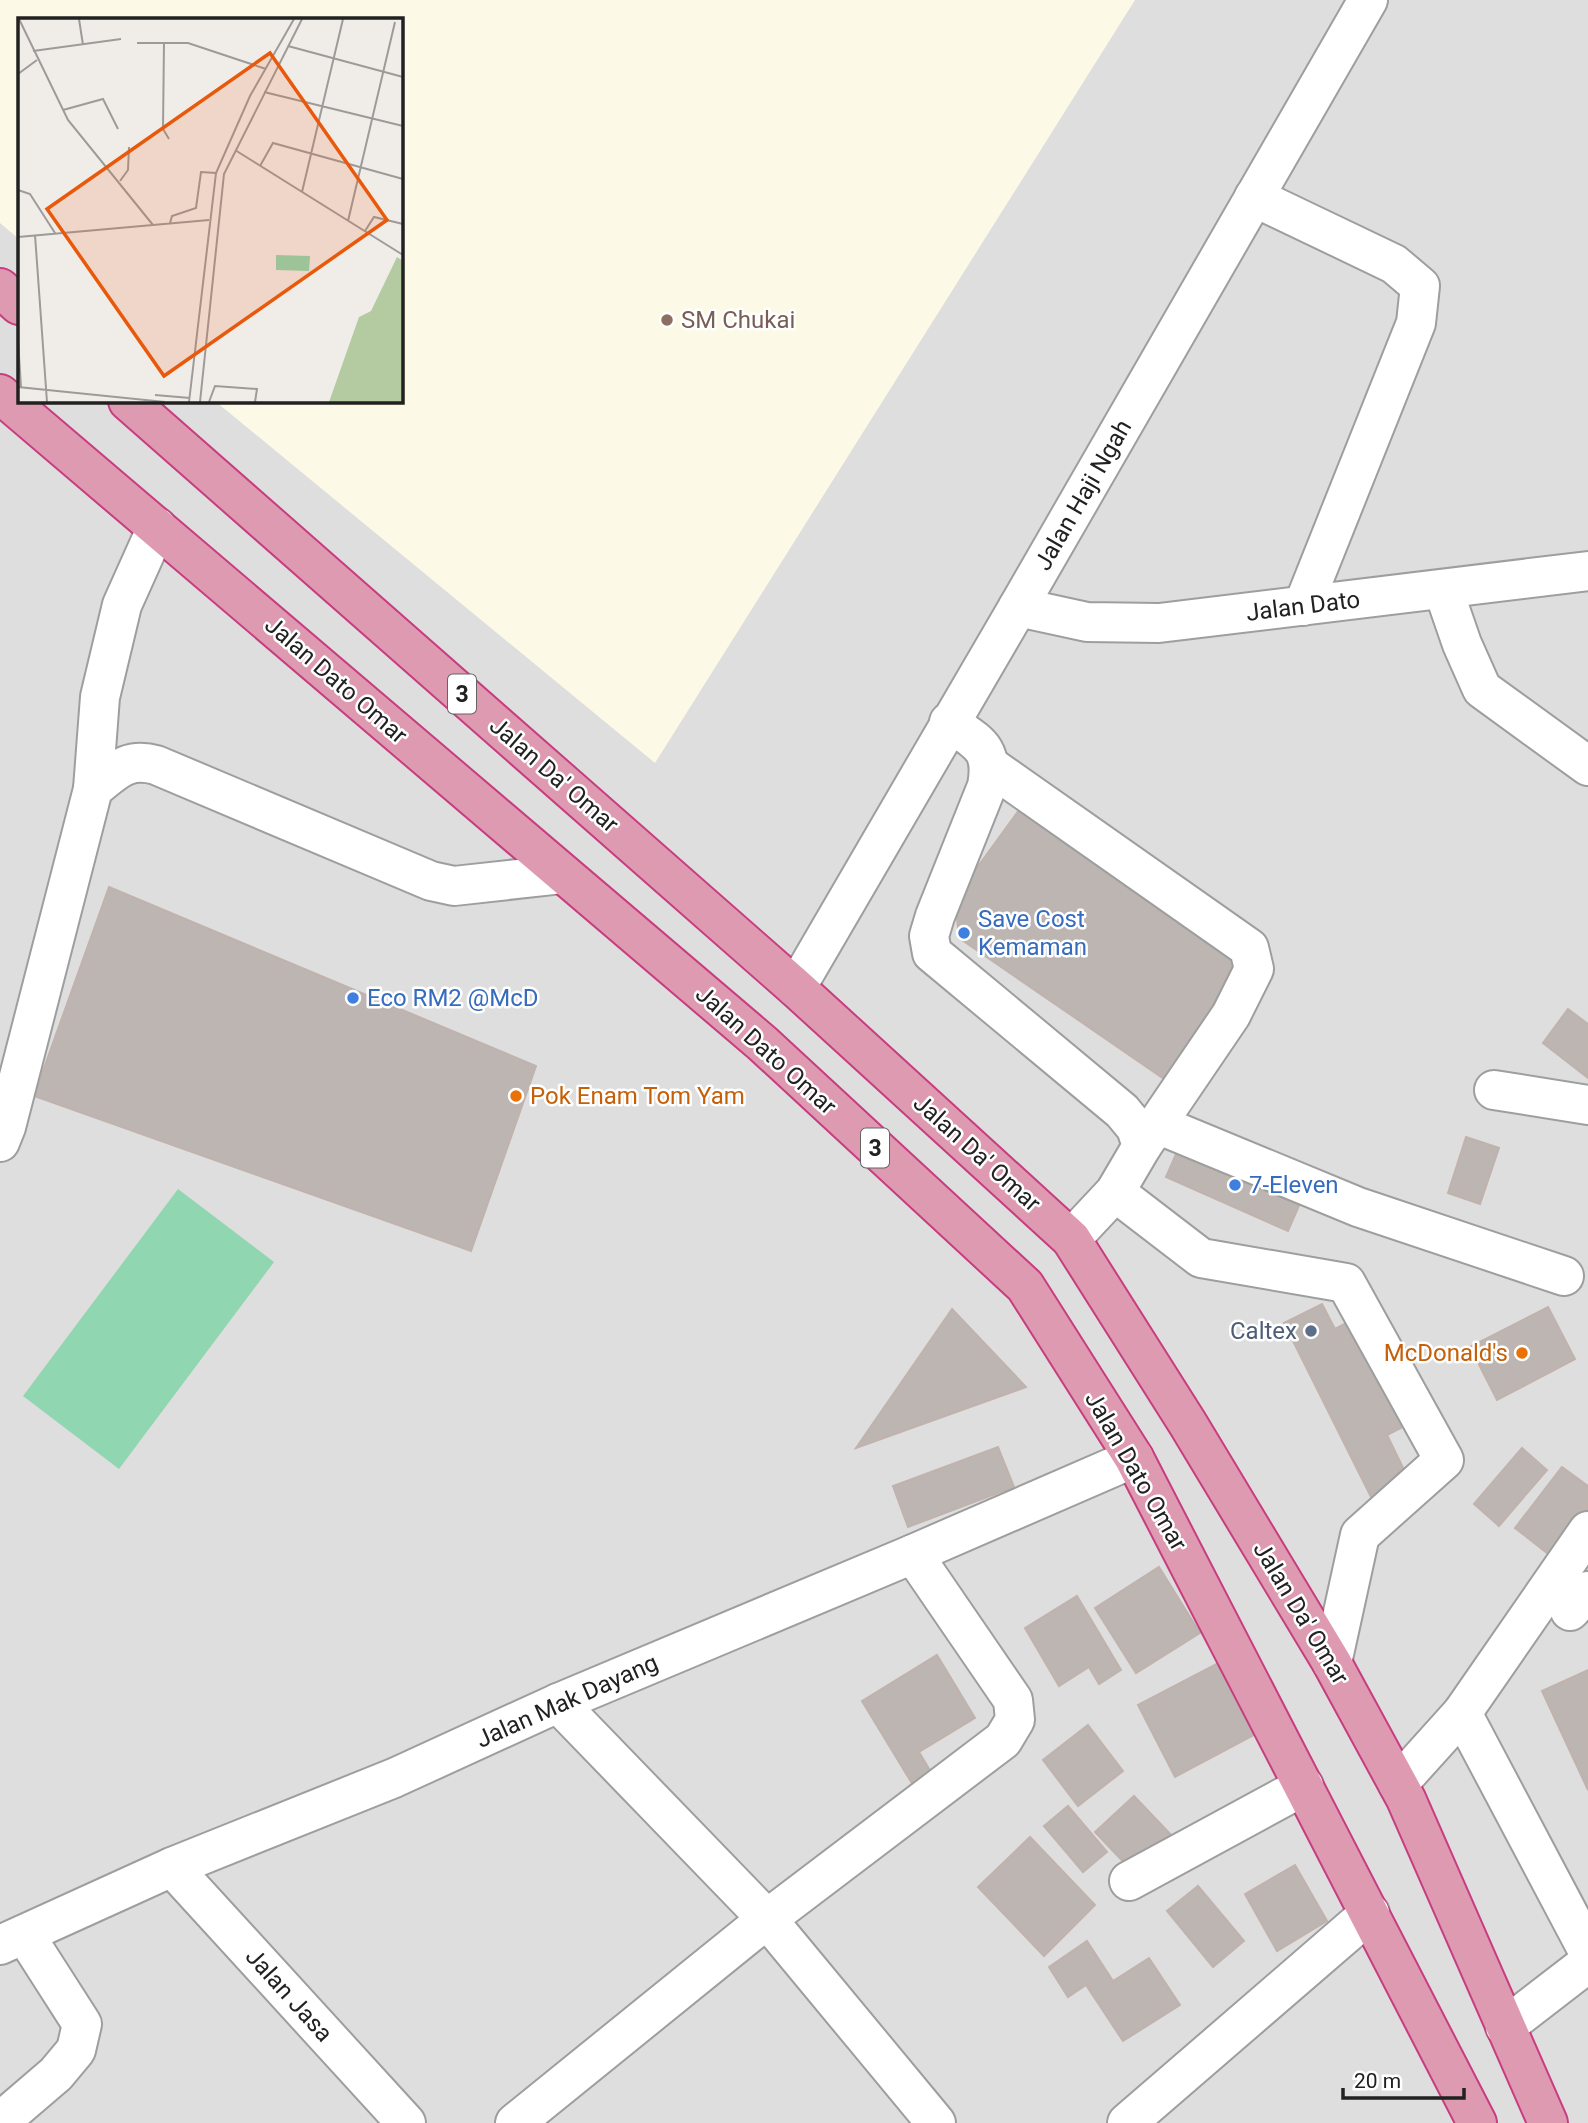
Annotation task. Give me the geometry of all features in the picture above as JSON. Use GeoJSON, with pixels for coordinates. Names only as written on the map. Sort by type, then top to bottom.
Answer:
{"type":"FeatureCollection","features":[{"type":"Feature","properties":{"kind":"highway"},"geometry":{"type":"LineString","coordinates":[[0,288],[18,304]]}},
{"type":"Feature","properties":{"kind":"highway","name":"Jalan Dato Omar"},"geometry":{"type":"LineString","coordinates":[[0,378],[11,403],[762,1044],[1026,1286],[1134,1458],[1477,2123]]}},
{"type":"Feature","properties":{"kind":"highway","name":"Jalan Da' Omar"},"geometry":{"type":"LineString","coordinates":[[129,402],[796,988],[1071,1240],[1188,1424],[1332,1663],[1398,1784],[1548,2123]]}},
{"type":"Feature","properties":{"kind":"street","name":"Jalan Haji Ngah"},"geometry":{"type":"LineString","coordinates":[[796,988],[1368,0]]}},
{"type":"Feature","properties":{"kind":"street"},"geometry":{"type":"LineString","coordinates":[[1254,197],[1394,264],[1420,286],[1416,323],[1303,606]]}},
{"type":"Feature","properties":{"kind":"street"},"geometry":{"type":"LineString","coordinates":[[0,1142],[93,789],[100,697],[122,605],[157,527]]}},
{"type":"Feature","properties":{"kind":"street","name":"Jalan Dato"},"geometry":{"type":"LineString","coordinates":[[1018,607],[1087,622],[1159,623],[1588,571]]}},
{"type":"Feature","properties":{"kind":"street"},"geometry":{"type":"LineString","coordinates":[[1443,589],[1462,644],[1482,689],[1588,766]]}},
{"type":"Feature","properties":{"kind":"street"},"geometry":{"type":"LineString","coordinates":[[950,722],[985,748],[990,766],[987,786],[934,916],[929,936],[932,953],[1122,1111],[1136,1128],[1358,1207],[1564,1276]]}},
{"type":"Feature","properties":{"kind":"street"},"geometry":{"type":"LineString","coordinates":[[93,789],[121,767],[140,761],[156,765],[431,881],[454,886],[562,874]]}},
{"type":"Feature","properties":{"kind":"street"},"geometry":{"type":"LineString","coordinates":[[990,766],[1248,948],[1254,969],[1231,1015],[1115,1192],[1071,1240]]}},
{"type":"Feature","properties":{"kind":"street"},"geometry":{"type":"LineString","coordinates":[[1493,1090],[1588,1105]]}},
{"type":"Feature","properties":{"kind":"street"},"geometry":{"type":"LineString","coordinates":[[1115,1192],[1201,1258],[1346,1283],[1444,1460],[1360,1535],[1332,1663]]}},
{"type":"Feature","properties":{"kind":"street","name":"Jalan Mak Dayang"},"geometry":{"type":"LineString","coordinates":[[12,1940],[172,1867],[394,1778],[558,1703],[914,1554],[1134,1458]]}},
{"type":"Feature","properties":{"kind":"street"},"geometry":{"type":"LineString","coordinates":[[1398,1784],[1462,1713],[1588,1531]]}},
{"type":"Feature","properties":{"kind":"street"},"geometry":{"type":"LineString","coordinates":[[515,2123],[767,1919],[1003,1740],[1014,1720],[1013,1700],[914,1554]]}},
{"type":"Feature","properties":{"kind":"street"},"geometry":{"type":"LineString","coordinates":[[558,1703],[767,1919],[936,2123]]}},
{"type":"Feature","properties":{"kind":"street"},"geometry":{"type":"LineString","coordinates":[[1462,1713],[1588,1951]]}},
{"type":"Feature","properties":{"kind":"street"},"geometry":{"type":"LineString","coordinates":[[1129,1881],[1304,1786]]}},
{"type":"Feature","properties":{"kind":"street","name":"Jalan Jasa"},"geometry":{"type":"LineString","coordinates":[[172,1867],[406,2123]]}},
{"type":"Feature","properties":{"kind":"street"},"geometry":{"type":"LineString","coordinates":[[1127,2123],[1370,1913]]}},
{"type":"Feature","properties":{"kind":"street"},"geometry":{"type":"LineString","coordinates":[[0,2122],[56,2074],[76,2050],[82,2024],[12,1940]]}},
{"type":"Feature","properties":{"kind":"street"},"geometry":{"type":"LineString","coordinates":[[1505,2027],[1588,1963]]}},
{"type":"Feature","properties":{"kind":"shaded area"},"geometry":{"type":"Polygon","coordinates":[[[0,0],[1588,0],[1588,2123],[0,2123],[0,0]]]}},
{"type":"Feature","properties":{"kind":"shaded area","name":"SM Chukai"},"geometry":{"type":"Polygon","coordinates":[[[0,0],[1135,0],[655,763],[216,402],[402,402],[402,18],[18,18],[18,238],[0,223],[0,0]]]}},
{"type":"Feature","properties":{"kind":"green space"},"geometry":{"type":"Polygon","coordinates":[[[178,1189],[274,1262],[119,1469],[23,1396],[178,1189]]]}},
{"type":"Feature","properties":{"kind":"building"},"geometry":{"type":"Polygon","coordinates":[[[1022,806],[1251,967],[1170,1083],[959,938],[955,898],[1022,806]]]}},
{"type":"Feature","properties":{"kind":"building"},"geometry":{"type":"Polygon","coordinates":[[[109,887],[536,1066],[471,1251],[34,1096],[109,887]]]}},
{"type":"Feature","properties":{"kind":"building"},"geometry":{"type":"Polygon","coordinates":[[[1568,1009],[1588,1024],[1588,1078],[1543,1043],[1568,1009]]]}},
{"type":"Feature","properties":{"kind":"building"},"geometry":{"type":"Polygon","coordinates":[[[1466,1137],[1499,1148],[1480,1204],[1448,1193],[1466,1137]]]}},
{"type":"Feature","properties":{"kind":"building","name":"7-Eleven"},"geometry":{"type":"Polygon","coordinates":[[[1183,1138],[1305,1192],[1288,1231],[1166,1177],[1183,1138]]]}},
{"type":"Feature","properties":{"kind":"building"},"geometry":{"type":"Polygon","coordinates":[[[1322,1304],[1335,1329],[1371,1310],[1424,1416],[1387,1435],[1412,1486],[1375,1505],[1284,1323],[1322,1304]]]}},
{"type":"Feature","properties":{"kind":"building","name":"McDonald's"},"geometry":{"type":"Polygon","coordinates":[[[1548,1307],[1575,1359],[1497,1400],[1470,1347],[1548,1307]]]}},
{"type":"Feature","properties":{"kind":"building"},"geometry":{"type":"Polygon","coordinates":[[[952,1309],[1026,1387],[856,1448],[952,1309]]]}},
{"type":"Feature","properties":{"kind":"building"},"geometry":{"type":"Polygon","coordinates":[[[998,1447],[1014,1487],[908,1527],[893,1486],[998,1447]]]}},
{"type":"Feature","properties":{"kind":"building"},"geometry":{"type":"Polygon","coordinates":[[[1522,1448],[1547,1470],[1499,1526],[1474,1504],[1522,1448]]]}},
{"type":"Feature","properties":{"kind":"building"},"geometry":{"type":"Polygon","coordinates":[[[1562,1467],[1588,1486],[1588,1518],[1556,1560],[1515,1528],[1562,1467]]]}},
{"type":"Feature","properties":{"kind":"building"},"geometry":{"type":"Polygon","coordinates":[[[1159,1567],[1200,1633],[1136,1673],[1095,1608],[1159,1567]]]}},
{"type":"Feature","properties":{"kind":"building"},"geometry":{"type":"Polygon","coordinates":[[[1077,1596],[1121,1670],[1099,1684],[1089,1667],[1059,1686],[1025,1628],[1077,1596]]]}},
{"type":"Feature","properties":{"kind":"building"},"geometry":{"type":"Polygon","coordinates":[[[937,1655],[975,1718],[919,1752],[935,1779],[916,1790],[862,1701],[937,1655]]]}},
{"type":"Feature","properties":{"kind":"building"},"geometry":{"type":"Polygon","coordinates":[[[1226,1659],[1263,1730],[1175,1777],[1138,1705],[1226,1659]]]}},
{"type":"Feature","properties":{"kind":"building"},"geometry":{"type":"Polygon","coordinates":[[[1588,1670],[1588,1790],[1542,1691],[1588,1670]]]}},
{"type":"Feature","properties":{"kind":"building"},"geometry":{"type":"Polygon","coordinates":[[[1088,1725],[1123,1771],[1078,1806],[1043,1760],[1088,1725]]]}},
{"type":"Feature","properties":{"kind":"building"},"geometry":{"type":"Polygon","coordinates":[[[1134,1796],[1174,1838],[1135,1874],[1095,1832],[1134,1796]]]}},
{"type":"Feature","properties":{"kind":"building"},"geometry":{"type":"Polygon","coordinates":[[[1068,1806],[1107,1852],[1083,1872],[1044,1826],[1068,1806]]]}},
{"type":"Feature","properties":{"kind":"building"},"geometry":{"type":"Polygon","coordinates":[[[1030,1837],[1095,1905],[1044,1956],[978,1887],[1030,1837]]]}},
{"type":"Feature","properties":{"kind":"building"},"geometry":{"type":"Polygon","coordinates":[[[1295,1865],[1327,1921],[1277,1951],[1245,1894],[1295,1865]]]}},
{"type":"Feature","properties":{"kind":"building"},"geometry":{"type":"Polygon","coordinates":[[[1198,1886],[1244,1941],[1213,1967],[1167,1911],[1198,1886]]]}},
{"type":"Feature","properties":{"kind":"building"},"geometry":{"type":"Polygon","coordinates":[[[1087,1941],[1113,1981],[1149,1958],[1180,2005],[1123,2041],[1086,1985],[1068,1997],[1049,1967],[1087,1941]]]}},
{"type":"Feature","properties":{"kind":"place","name":"SM Chukai"},"geometry":{"type":"Point","coordinates":[667,320]}},
{"type":"Feature","properties":{"kind":"place","name":"Save Cost Kemaman"},"geometry":{"type":"Point","coordinates":[964,933]}},
{"type":"Feature","properties":{"kind":"place","name":"Eco RM2 @McD"},"geometry":{"type":"Point","coordinates":[353,998]}},
{"type":"Feature","properties":{"kind":"place","name":"Pok Enam Tom Yam"},"geometry":{"type":"Point","coordinates":[516,1096]}},
{"type":"Feature","properties":{"kind":"place","name":"7-Eleven"},"geometry":{"type":"Point","coordinates":[1235,1185]}},
{"type":"Feature","properties":{"kind":"place","name":"Caltex"},"geometry":{"type":"Point","coordinates":[1311,1331]}},
{"type":"Feature","properties":{"kind":"place","name":"McDonald's"},"geometry":{"type":"Point","coordinates":[1522,1353]}}]}
